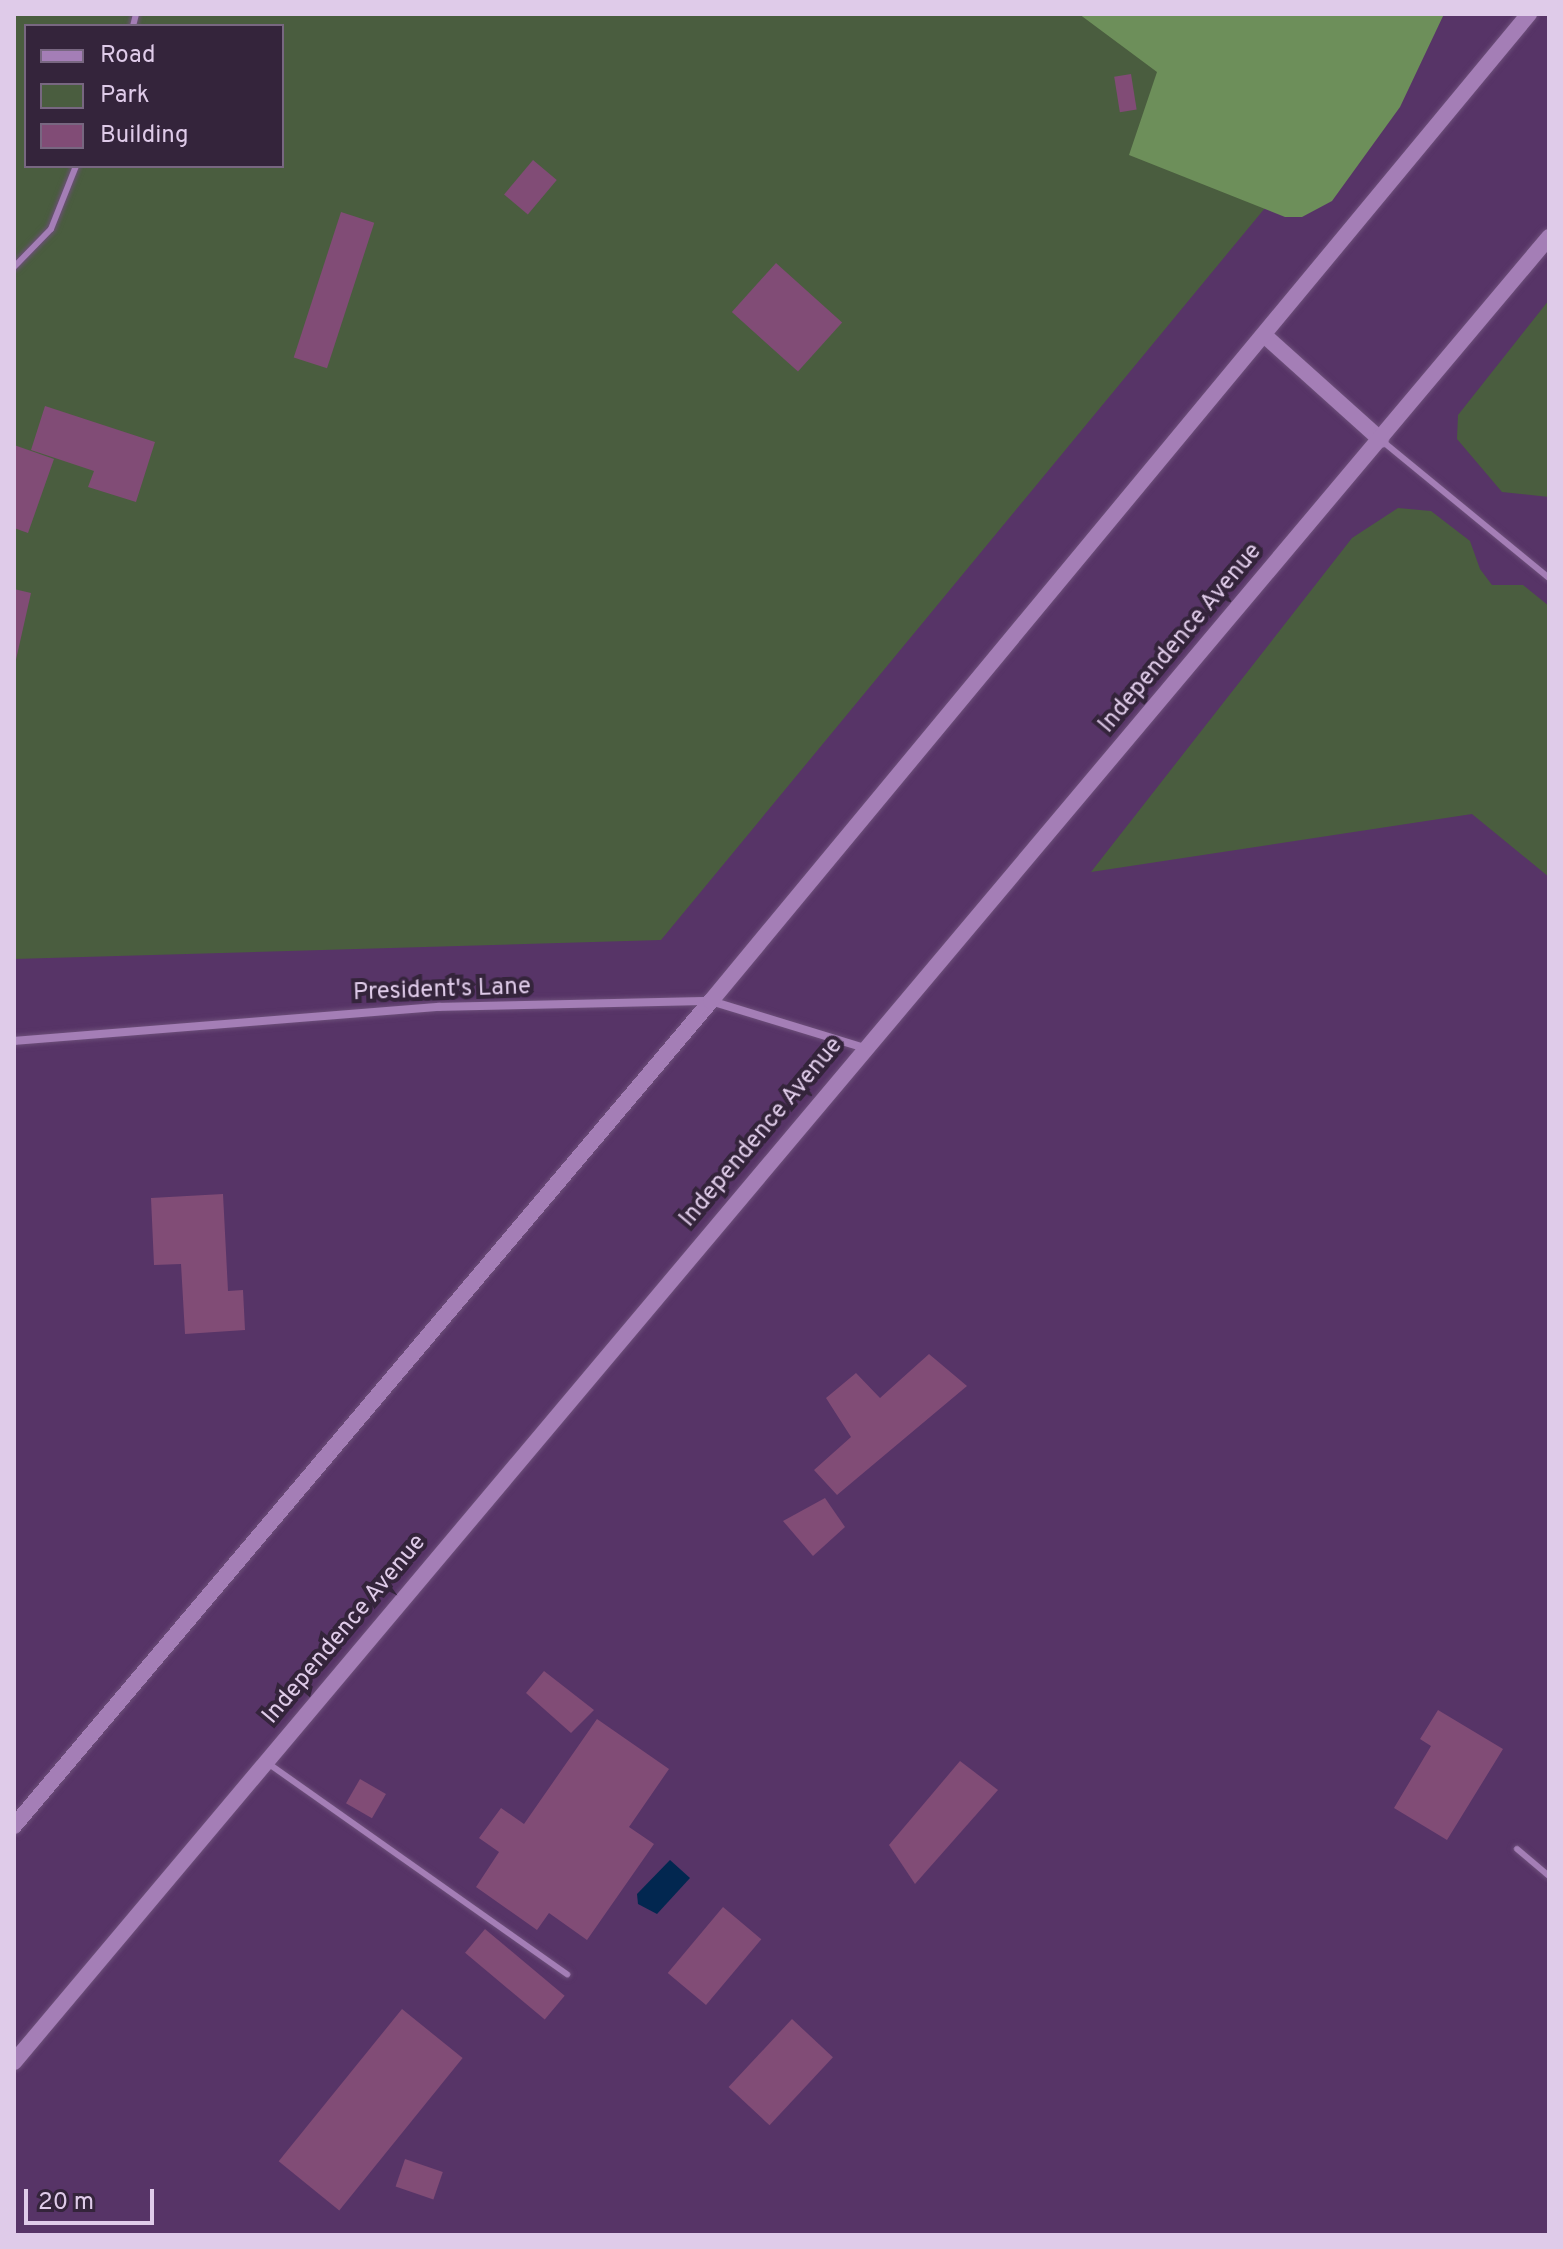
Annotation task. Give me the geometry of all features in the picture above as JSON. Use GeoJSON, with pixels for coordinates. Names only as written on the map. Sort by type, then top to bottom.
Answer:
{"type":"FeatureCollection","features":[{"type":"Feature","properties":{"kind":"main road"},"geometry":{"type":"LineString","coordinates":[[14,1826],[711,1001],[1529,14]]}},
{"type":"Feature","properties":{"kind":"main road","name":"Independence Avenue"},"geometry":{"type":"LineString","coordinates":[[14,2062],[1549,237]]}},
{"type":"Feature","properties":{"kind":"main road"},"geometry":{"type":"LineString","coordinates":[[1264,335],[1381,440]]}},
{"type":"Feature","properties":{"kind":"street","name":"President's Lane"},"geometry":{"type":"LineString","coordinates":[[14,1041],[439,1007],[711,1001],[865,1048]]}},
{"type":"Feature","properties":{"kind":"lane"},"geometry":{"type":"LineString","coordinates":[[14,267],[51,229],[75,168]]}},
{"type":"Feature","properties":{"kind":"lane"},"geometry":{"type":"LineString","coordinates":[[1381,440],[1549,578]]}},
{"type":"Feature","properties":{"kind":"lane"},"geometry":{"type":"LineString","coordinates":[[266,1762],[567,1974]]}},
{"type":"Feature","properties":{"kind":"lane"},"geometry":{"type":"LineString","coordinates":[[1517,1849],[1549,1876]]}},
{"type":"Feature","properties":{"kind":"green space"},"geometry":{"type":"Polygon","coordinates":[[[14,14],[1425,14],[661,940],[14,959],[14,14]]]}},
{"type":"Feature","properties":{"kind":"green space"},"geometry":{"type":"Polygon","coordinates":[[[1079,14],[1444,14],[1400,107],[1332,201],[1302,217],[1285,217],[1129,155],[1157,72],[1079,14]]]}},
{"type":"Feature","properties":{"kind":"green space"},"geometry":{"type":"Polygon","coordinates":[[[1549,300],[1549,497],[1502,492],[1457,439],[1458,415],[1549,300]]]}},
{"type":"Feature","properties":{"kind":"green space"},"geometry":{"type":"Polygon","coordinates":[[[1398,508],[1431,511],[1470,541],[1480,569],[1492,585],[1523,585],[1549,606],[1549,877],[1472,814],[1091,872],[1352,538],[1398,508]]]}},
{"type":"Feature","properties":{"kind":"water"},"geometry":{"type":"Polygon","coordinates":[[[670,1860],[690,1878],[657,1914],[638,1904],[637,1894],[670,1860]]]}},
{"type":"Feature","properties":{"kind":"building"},"geometry":{"type":"Polygon","coordinates":[[[1131,74],[1137,110],[1120,112],[1114,77],[1131,74]]]}},
{"type":"Feature","properties":{"kind":"building"},"geometry":{"type":"Polygon","coordinates":[[[533,160],[557,180],[528,214],[504,194],[533,160]]]}},
{"type":"Feature","properties":{"kind":"building"},"geometry":{"type":"Polygon","coordinates":[[[341,212],[374,223],[327,368],[294,358],[341,212]]]}},
{"type":"Feature","properties":{"kind":"building"},"geometry":{"type":"Polygon","coordinates":[[[776,263],[842,323],[798,372],[732,312],[776,263]]]}},
{"type":"Feature","properties":{"kind":"building"},"geometry":{"type":"Polygon","coordinates":[[[45,406],[155,442],[136,502],[88,487],[94,471],[31,450],[45,406]]]}},
{"type":"Feature","properties":{"kind":"building"},"geometry":{"type":"Polygon","coordinates":[[[14,445],[54,459],[28,533],[14,528],[14,445]]]}},
{"type":"Feature","properties":{"kind":"building"},"geometry":{"type":"Polygon","coordinates":[[[14,589],[31,593],[15,664],[14,664],[14,589]]]}},
{"type":"Feature","properties":{"kind":"building"},"geometry":{"type":"Polygon","coordinates":[[[223,1194],[228,1291],[243,1290],[245,1330],[185,1334],[181,1264],[154,1265],[151,1198],[223,1194]]]}},
{"type":"Feature","properties":{"kind":"building"},"geometry":{"type":"Polygon","coordinates":[[[929,1354],[967,1386],[837,1495],[814,1470],[851,1437],[826,1398],[856,1373],[880,1398],[929,1354]]]}},
{"type":"Feature","properties":{"kind":"building"},"geometry":{"type":"Polygon","coordinates":[[[825,1498],[845,1527],[813,1556],[783,1521],[825,1498]]]}},
{"type":"Feature","properties":{"kind":"building"},"geometry":{"type":"Polygon","coordinates":[[[544,1671],[594,1710],[571,1733],[526,1693],[544,1671]]]}},
{"type":"Feature","properties":{"kind":"building"},"geometry":{"type":"Polygon","coordinates":[[[1438,1710],[1503,1749],[1447,1840],[1394,1808],[1431,1746],[1420,1739],[1438,1710]]]}},
{"type":"Feature","properties":{"kind":"building"},"geometry":{"type":"Polygon","coordinates":[[[597,1719],[669,1769],[629,1827],[654,1844],[587,1940],[549,1913],[537,1930],[476,1887],[499,1852],[479,1838],[501,1808],[524,1824],[597,1719]]]}},
{"type":"Feature","properties":{"kind":"building"},"geometry":{"type":"Polygon","coordinates":[[[960,1761],[998,1790],[915,1884],[889,1845],[960,1761]]]}},
{"type":"Feature","properties":{"kind":"building"},"geometry":{"type":"Polygon","coordinates":[[[360,1779],[386,1794],[372,1818],[346,1803],[360,1779]]]}},
{"type":"Feature","properties":{"kind":"building"},"geometry":{"type":"Polygon","coordinates":[[[723,1907],[761,1939],[706,2005],[668,1973],[723,1907]]]}},
{"type":"Feature","properties":{"kind":"building"},"geometry":{"type":"Polygon","coordinates":[[[485,1929],[565,1996],[545,2020],[465,1953],[485,1929]]]}},
{"type":"Feature","properties":{"kind":"building"},"geometry":{"type":"Polygon","coordinates":[[[402,2009],[463,2058],[339,2210],[279,2161],[402,2009]]]}},
{"type":"Feature","properties":{"kind":"building"},"geometry":{"type":"Polygon","coordinates":[[[792,2019],[833,2057],[770,2125],[729,2087],[792,2019]]]}},
{"type":"Feature","properties":{"kind":"building"},"geometry":{"type":"Polygon","coordinates":[[[405,2159],[443,2172],[433,2199],[396,2186],[405,2159]]]}}]}
